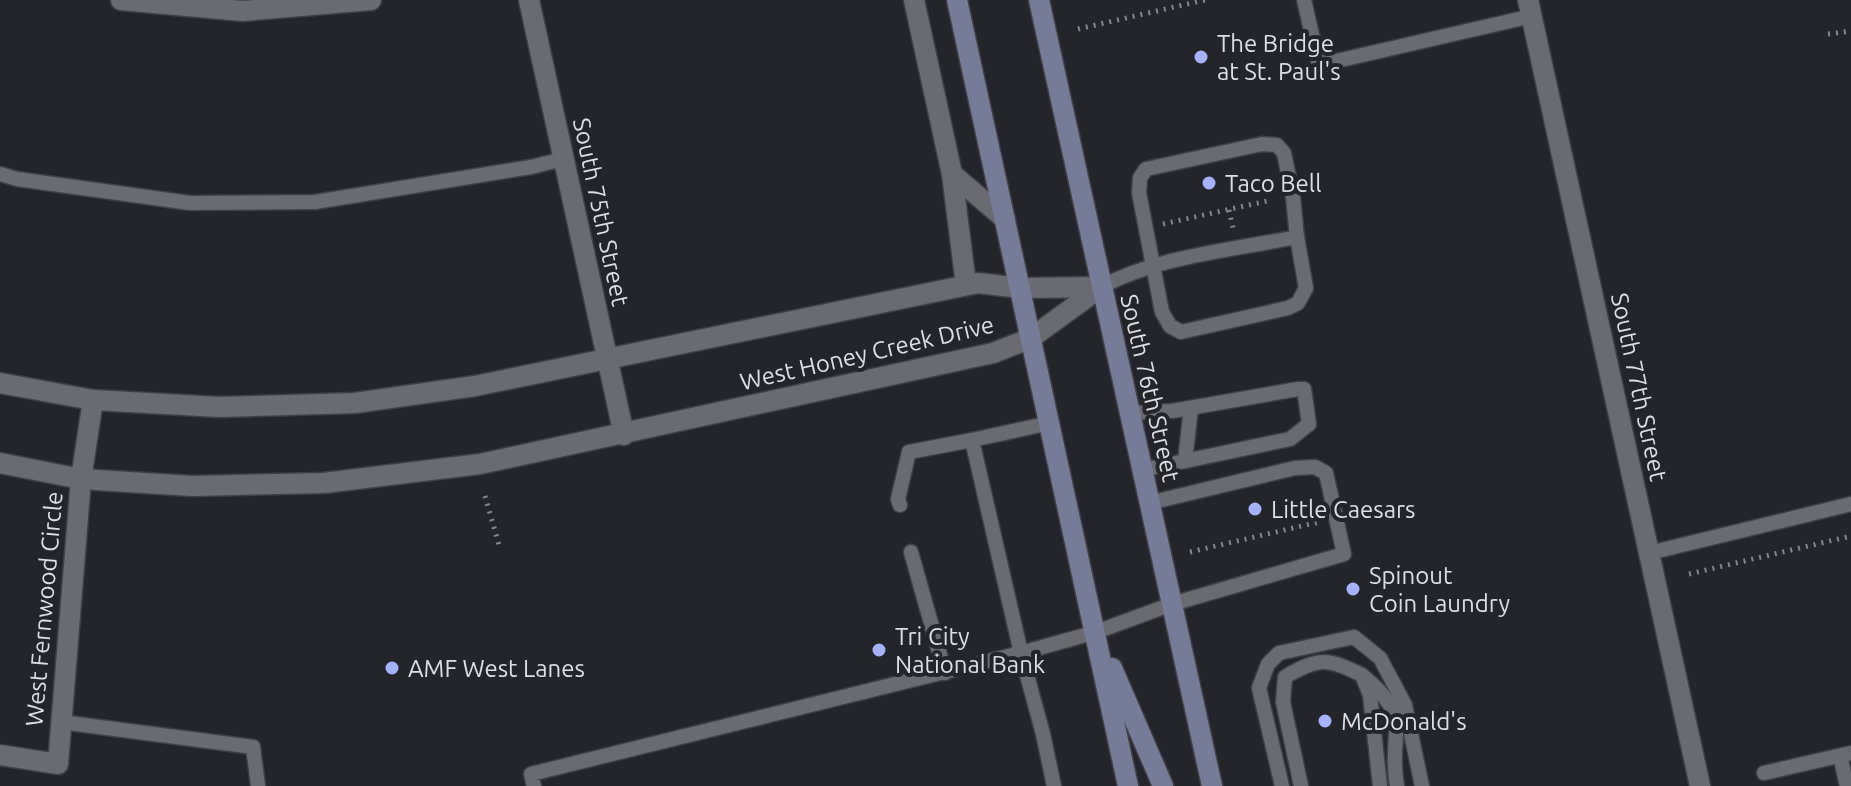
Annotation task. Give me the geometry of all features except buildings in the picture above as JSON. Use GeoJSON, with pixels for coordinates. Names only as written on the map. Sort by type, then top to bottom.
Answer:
{"type":"FeatureCollection","features":[{"type":"Feature","properties":{"kind":"main road"},"geometry":{"type":"LineString","coordinates":[[957,0],[1128,786]]}},
{"type":"Feature","properties":{"kind":"main road","name":"South 76th Street"},"geometry":{"type":"LineString","coordinates":[[1039,0],[1212,786]]}},
{"type":"Feature","properties":{"kind":"main road"},"geometry":{"type":"LineString","coordinates":[[1096,632],[1163,786]]}},
{"type":"Feature","properties":{"kind":"street"},"geometry":{"type":"LineString","coordinates":[[121,0],[243,11],[371,0]]}},
{"type":"Feature","properties":{"kind":"street","name":"South 75th Street"},"geometry":{"type":"LineString","coordinates":[[529,0],[624,435]]}},
{"type":"Feature","properties":{"kind":"street"},"geometry":{"type":"LineString","coordinates":[[914,0],[952,174],[966,285]]}},
{"type":"Feature","properties":{"kind":"street","name":"South 77th Street"},"geometry":{"type":"LineString","coordinates":[[1530,8],[1700,786]]}},
{"type":"Feature","properties":{"kind":"street"},"geometry":{"type":"LineString","coordinates":[[952,174],[1005,219]]}},
{"type":"Feature","properties":{"kind":"street","name":"West Honey Creek Drive"},"geometry":{"type":"LineString","coordinates":[[0,383],[93,400],[219,407],[355,403],[475,386],[978,283],[1021,288],[1101,287]]}},
{"type":"Feature","properties":{"kind":"street","name":"West Honey Creek Drive"},"geometry":{"type":"LineString","coordinates":[[0,463],[81,479],[192,486],[324,483],[480,464],[993,353],[1031,338],[1101,287]]}},
{"type":"Feature","properties":{"kind":"street","name":"West Fernwood Circle"},"geometry":{"type":"LineString","coordinates":[[0,755],[58,764],[81,479],[93,400]]}},
{"type":"Feature","properties":{"kind":"lane"},"geometry":{"type":"LineString","coordinates":[[1304,0],[1319,65],[1530,8]]}},
{"type":"Feature","properties":{"kind":"lane"},"geometry":{"type":"LineString","coordinates":[[1262,144],[1277,145],[1284,153],[1297,237],[1306,288],[1298,303],[1288,308],[1181,332],[1170,326],[1162,312],[1139,193],[1140,178],[1146,169],[1262,144]]}},
{"type":"Feature","properties":{"kind":"lane"},"geometry":{"type":"LineString","coordinates":[[0,174],[190,203],[315,202],[531,167],[563,159]]}},
{"type":"Feature","properties":{"kind":"lane"},"geometry":{"type":"LineString","coordinates":[[1101,287],[1151,266],[1297,237]]}},
{"type":"Feature","properties":{"kind":"lane"},"geometry":{"type":"LineString","coordinates":[[1129,413],[1191,408],[1304,389],[1309,424],[1290,439],[1142,470]]}},
{"type":"Feature","properties":{"kind":"lane"},"geometry":{"type":"LineString","coordinates":[[1185,461],[1191,408]]}},
{"type":"Feature","properties":{"kind":"lane"},"geometry":{"type":"LineString","coordinates":[[900,505],[898,499],[909,452],[1050,423]]}},
{"type":"Feature","properties":{"kind":"lane"},"geometry":{"type":"LineString","coordinates":[[972,440],[1054,786]]}},
{"type":"Feature","properties":{"kind":"lane"},"geometry":{"type":"LineString","coordinates":[[534,786],[531,774],[1021,653],[1096,632],[1172,604],[1344,554],[1326,473],[1315,467],[1295,468],[1149,503]]}},
{"type":"Feature","properties":{"kind":"lane"},"geometry":{"type":"LineString","coordinates":[[1649,553],[1851,504]]}},
{"type":"Feature","properties":{"kind":"lane"},"geometry":{"type":"LineString","coordinates":[[911,552],[945,673]]}},
{"type":"Feature","properties":{"kind":"lane"},"geometry":{"type":"LineString","coordinates":[[1282,786],[1259,688],[1268,664],[1279,653],[1354,637],[1380,658],[1405,705],[1422,786]]}},
{"type":"Feature","properties":{"kind":"lane"},"geometry":{"type":"LineString","coordinates":[[1301,786],[1283,702],[1285,677],[1308,663],[1335,661],[1362,675],[1385,695],[1396,716],[1397,741],[1393,766],[1397,786]]}},
{"type":"Feature","properties":{"kind":"lane"},"geometry":{"type":"LineString","coordinates":[[1362,675],[1370,695],[1380,786]]}},
{"type":"Feature","properties":{"kind":"lane"},"geometry":{"type":"LineString","coordinates":[[61,722],[253,747],[258,786]]}},
{"type":"Feature","properties":{"kind":"lane"},"geometry":{"type":"LineString","coordinates":[[1764,773],[1846,754],[1847,786]]}},
{"type":"Feature","properties":{"kind":"path"},"geometry":{"type":"LineString","coordinates":[[1078,29],[1205,0]]}},
{"type":"Feature","properties":{"kind":"path"},"geometry":{"type":"LineString","coordinates":[[1828,34],[1851,31]]}},
{"type":"Feature","properties":{"kind":"path"},"geometry":{"type":"LineString","coordinates":[[1157,225],[1267,201]]}},
{"type":"Feature","properties":{"kind":"path"},"geometry":{"type":"LineString","coordinates":[[485,496],[499,545]]}},
{"type":"Feature","properties":{"kind":"path"},"geometry":{"type":"LineString","coordinates":[[1190,552],[1335,519]]}},
{"type":"Feature","properties":{"kind":"path"},"geometry":{"type":"LineString","coordinates":[[1689,574],[1851,536]]}},
{"type":"Feature","properties":{"kind":"place","name":"The Bridge at St. Paul's"},"geometry":{"type":"Point","coordinates":[1201,57]}},
{"type":"Feature","properties":{"kind":"place","name":"Taco Bell"},"geometry":{"type":"Point","coordinates":[1209,183]}},
{"type":"Feature","properties":{"kind":"place","name":"Little Caesars"},"geometry":{"type":"Point","coordinates":[1255,509]}},
{"type":"Feature","properties":{"kind":"place","name":"Spinout Coin Laundry"},"geometry":{"type":"Point","coordinates":[1353,589]}},
{"type":"Feature","properties":{"kind":"place","name":"Tri City National Bank"},"geometry":{"type":"Point","coordinates":[879,650]}},
{"type":"Feature","properties":{"kind":"place","name":"AMF West Lanes"},"geometry":{"type":"Point","coordinates":[392,668]}},
{"type":"Feature","properties":{"kind":"place","name":"McDonald's"},"geometry":{"type":"Point","coordinates":[1325,721]}}]}
